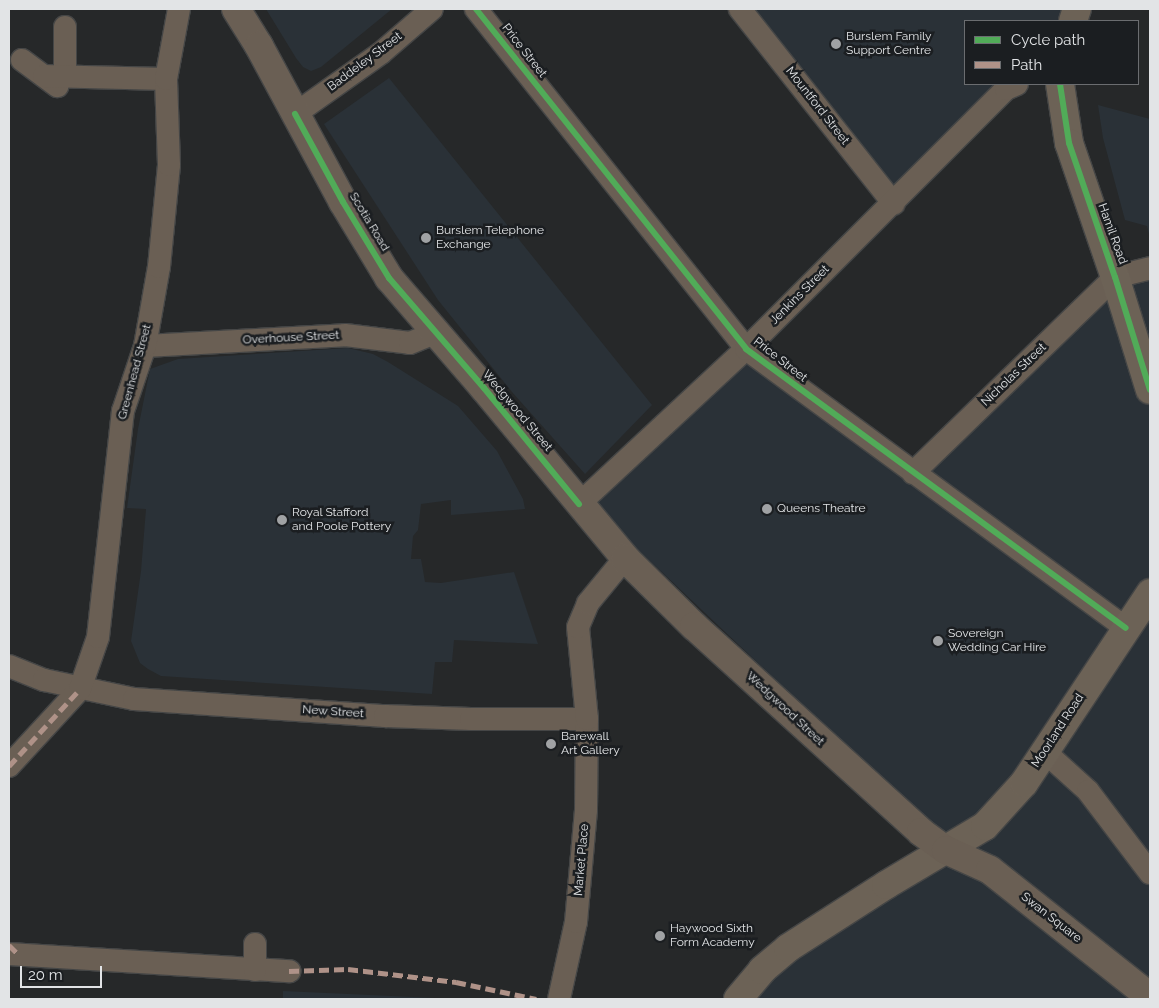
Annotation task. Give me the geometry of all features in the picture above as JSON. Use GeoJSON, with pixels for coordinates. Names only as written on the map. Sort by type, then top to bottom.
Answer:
{"type":"FeatureCollection","features":[{"type":"Feature","properties":{"kind":"main road","name":"Scotia Road"},"geometry":{"type":"LineString","coordinates":[[236,9],[259,46],[343,202],[389,278],[435,333]]}},
{"type":"Feature","properties":{"kind":"main road","name":"Hamil Road"},"geometry":{"type":"LineString","coordinates":[[1060,85],[1069,143],[1116,277],[1150,390]]}},
{"type":"Feature","properties":{"kind":"main road","name":"Wedgwood Street"},"geometry":{"type":"LineString","coordinates":[[435,333],[484,388],[625,558],[694,626],[887,803],[946,850]]}},
{"type":"Feature","properties":{"kind":"main road","name":"Moorland Road"},"geometry":{"type":"LineString","coordinates":[[946,850],[985,826],[1014,796],[1046,752],[1150,593]]}},
{"type":"Feature","properties":{"kind":"main road","name":"Swan Square"},"geometry":{"type":"LineString","coordinates":[[946,850],[990,870],[1150,997]]}},
{"type":"Feature","properties":{"kind":"main road"},"geometry":{"type":"LineString","coordinates":[[738,999],[762,970],[788,948],[946,850]]}},
{"type":"Feature","properties":{"kind":"street","name":"Greenhead Street"},"geometry":{"type":"LineString","coordinates":[[9,766],[80,689],[98,637],[122,412],[145,346],[158,267],[168,166],[166,78],[179,9]]}},
{"type":"Feature","properties":{"kind":"street","name":"Baddeley Street"},"geometry":{"type":"LineString","coordinates":[[295,114],[381,53],[432,9]]}},
{"type":"Feature","properties":{"kind":"street","name":"Price Street"},"geometry":{"type":"LineString","coordinates":[[476,9],[746,349],[1126,628]]}},
{"type":"Feature","properties":{"kind":"street","name":"Mountford Street"},"geometry":{"type":"LineString","coordinates":[[740,9],[894,204]]}},
{"type":"Feature","properties":{"kind":"street"},"geometry":{"type":"LineString","coordinates":[[57,80],[65,27]]}},
{"type":"Feature","properties":{"kind":"street"},"geometry":{"type":"LineString","coordinates":[[22,60],[57,80],[166,78]]}},
{"type":"Feature","properties":{"kind":"street","name":"Jenkins Street"},"geometry":{"type":"LineString","coordinates":[[579,504],[746,349],[894,204],[1006,89],[1015,85]]}},
{"type":"Feature","properties":{"kind":"street"},"geometry":{"type":"LineString","coordinates":[[1116,277],[1150,268]]}},
{"type":"Feature","properties":{"kind":"street","name":"Nicholas Street"},"geometry":{"type":"LineString","coordinates":[[913,473],[1116,277]]}},
{"type":"Feature","properties":{"kind":"street","name":"Overhouse Street"},"geometry":{"type":"LineString","coordinates":[[145,346],[345,335],[410,343],[435,333]]}},
{"type":"Feature","properties":{"kind":"street","name":"Market Place"},"geometry":{"type":"LineString","coordinates":[[559,999],[576,922],[586,810],[587,719],[578,627],[588,603],[625,558]]}},
{"type":"Feature","properties":{"kind":"street","name":"New Street"},"geometry":{"type":"LineString","coordinates":[[9,666],[37,677],[80,689],[134,699],[385,716],[471,719],[587,719]]}},
{"type":"Feature","properties":{"kind":"street"},"geometry":{"type":"LineString","coordinates":[[1046,752],[1088,791],[1150,873]]}},
{"type":"Feature","properties":{"kind":"street"},"geometry":{"type":"LineString","coordinates":[[255,944],[255,970]]}},
{"type":"Feature","properties":{"kind":"street"},"geometry":{"type":"LineString","coordinates":[[12,951],[289,971]]}},
{"type":"Feature","properties":{"kind":"shaded area"},"geometry":{"type":"Polygon","coordinates":[[[266,9],[392,9],[321,67],[311,71],[303,67],[296,58],[266,9]]]}},
{"type":"Feature","properties":{"kind":"shaded area"},"geometry":{"type":"Polygon","coordinates":[[[739,9],[1077,9],[1073,20],[964,20],[964,85],[1016,85],[894,204],[739,9]]]}},
{"type":"Feature","properties":{"kind":"shaded area"},"geometry":{"type":"Polygon","coordinates":[[[389,78],[652,405],[585,474],[512,392],[438,300],[324,124],[389,78]]]}},
{"type":"Feature","properties":{"kind":"shaded area"},"geometry":{"type":"Polygon","coordinates":[[[1098,105],[1150,119],[1150,238],[1147,226],[1125,220],[1103,138],[1098,105]]]}},
{"type":"Feature","properties":{"kind":"shaded area"},"geometry":{"type":"Polygon","coordinates":[[[1150,274],[1150,999],[724,999],[766,949],[941,836],[593,507],[749,355],[912,466],[1097,291],[1150,274]]]}},
{"type":"Feature","properties":{"kind":"shaded area","name":"Royal Stafford and Poole Pottery"},"geometry":{"type":"Polygon","coordinates":[[[348,348],[373,354],[458,406],[497,451],[523,499],[525,509],[451,515],[451,500],[421,504],[418,530],[413,536],[411,559],[421,559],[425,582],[441,583],[514,572],[538,644],[454,640],[452,662],[435,662],[432,694],[161,676],[148,669],[140,663],[131,641],[141,571],[146,509],[127,508],[138,429],[150,369],[178,359],[348,348]]]}},
{"type":"Feature","properties":{"kind":"shaded area"},"geometry":{"type":"Polygon","coordinates":[[[283,991],[457,999],[283,999],[283,991]]]}},
{"type":"Feature","properties":{"kind":"marked path"},"geometry":{"type":"LineString","coordinates":[[9,766],[80,689]]}},
{"type":"Feature","properties":{"kind":"marked path"},"geometry":{"type":"LineString","coordinates":[[9,945],[18,954]]}},
{"type":"Feature","properties":{"kind":"marked path"},"geometry":{"type":"LineString","coordinates":[[289,971],[348,969],[456,982],[536,999]]}},
{"type":"Feature","properties":{"kind":"cycle path"},"geometry":{"type":"LineString","coordinates":[[476,9],[746,349],[1126,628]]}},
{"type":"Feature","properties":{"kind":"cycle path"},"geometry":{"type":"LineString","coordinates":[[1060,85],[1069,143],[1115,277],[1150,390]]}},
{"type":"Feature","properties":{"kind":"cycle path"},"geometry":{"type":"LineString","coordinates":[[295,114],[343,202],[389,278],[484,388],[579,504]]}},
{"type":"Feature","properties":{"kind":"place","name":"Burslem Family Support Centre"},"geometry":{"type":"Point","coordinates":[836,44]}},
{"type":"Feature","properties":{"kind":"place","name":"Burslem Telephone Exchange"},"geometry":{"type":"Point","coordinates":[426,238]}},
{"type":"Feature","properties":{"kind":"place","name":"Queens Theatre"},"geometry":{"type":"Point","coordinates":[767,509]}},
{"type":"Feature","properties":{"kind":"place","name":"Royal Stafford and Poole Pottery"},"geometry":{"type":"Point","coordinates":[282,520]}},
{"type":"Feature","properties":{"kind":"place","name":"Sovereign Wedding Car Hire"},"geometry":{"type":"Point","coordinates":[938,641]}},
{"type":"Feature","properties":{"kind":"place","name":"Barewall Art Gallery"},"geometry":{"type":"Point","coordinates":[551,744]}},
{"type":"Feature","properties":{"kind":"place","name":"Haywood Sixth Form Academy"},"geometry":{"type":"Point","coordinates":[660,936]}}]}
